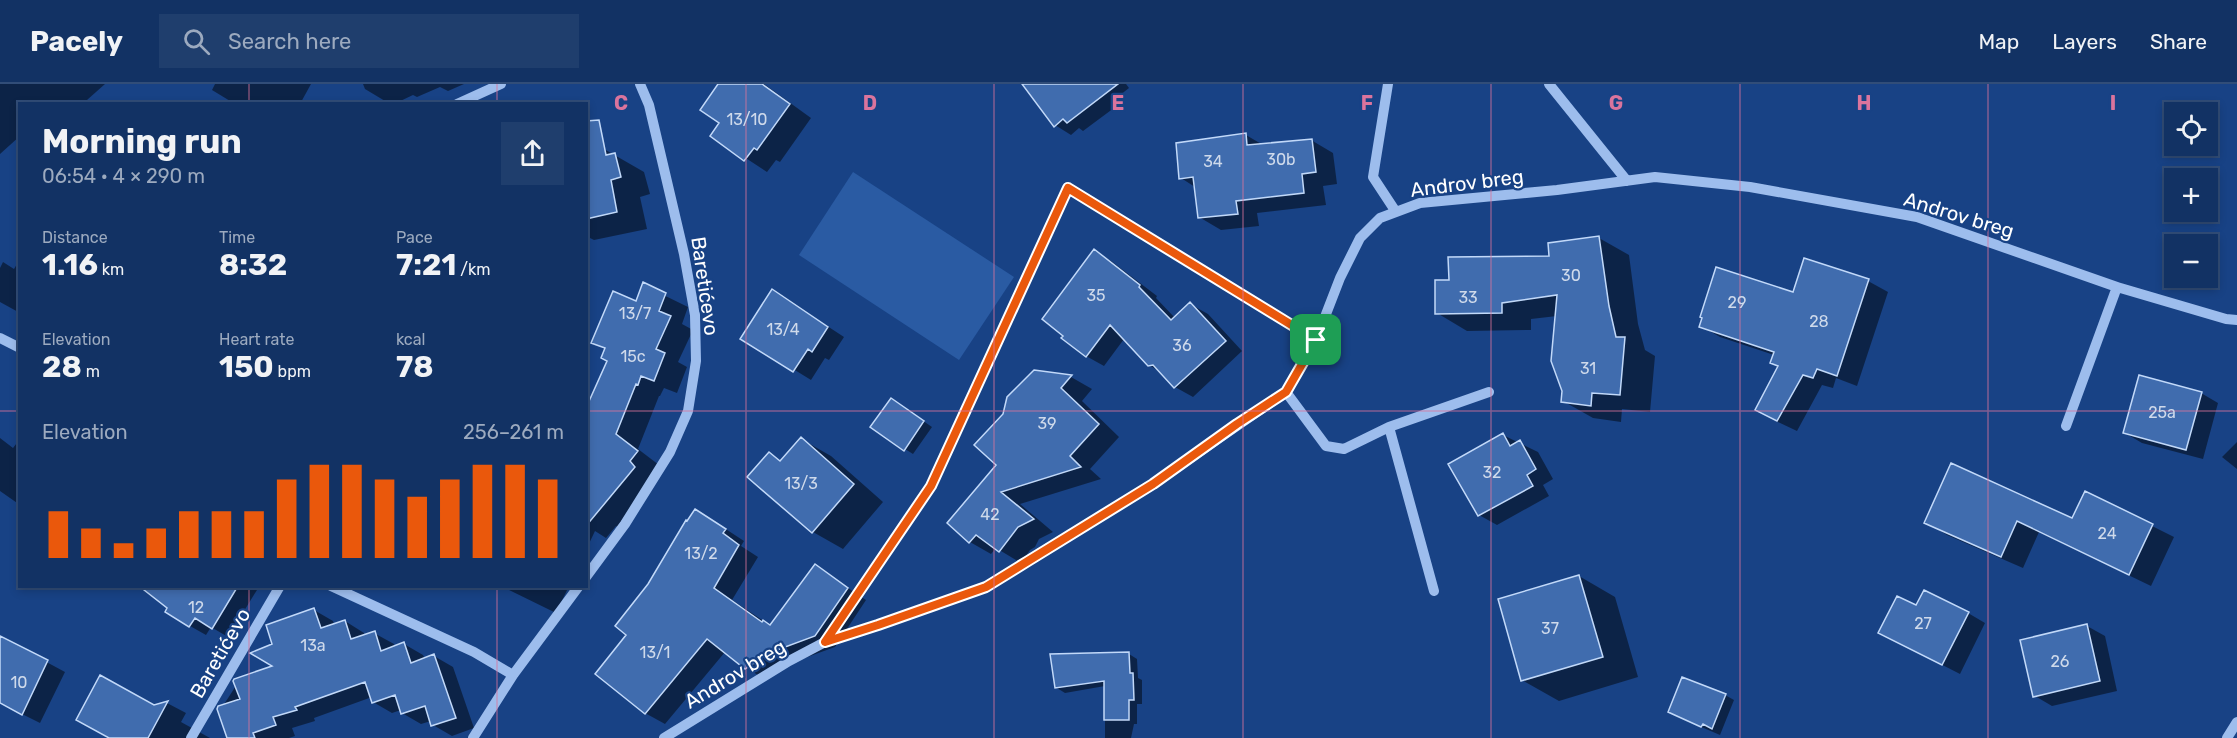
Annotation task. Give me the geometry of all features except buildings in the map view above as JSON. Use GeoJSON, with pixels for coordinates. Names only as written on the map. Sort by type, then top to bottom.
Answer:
{"type":"FeatureCollection","features":[{"type":"Feature","properties":{"kind":"street"},"geometry":{"type":"LineString","coordinates":[[461,102],[501,84]]}},
{"type":"Feature","properties":{"kind":"street","name":"Baretićevo"},"geometry":{"type":"LineString","coordinates":[[588,574],[626,524],[670,452],[688,411],[696,361],[695,315],[684,254],[649,105],[640,84]]}},
{"type":"Feature","properties":{"kind":"street"},"geometry":{"type":"LineString","coordinates":[[1388,84],[1373,177],[1396,212]]}},
{"type":"Feature","properties":{"kind":"street"},"geometry":{"type":"LineString","coordinates":[[1549,84],[1627,181]]}},
{"type":"Feature","properties":{"kind":"street","name":"Androv breg"},"geometry":{"type":"LineString","coordinates":[[664,738],[789,661],[825,642],[986,587],[1153,484],[1286,392],[1316,340],[1340,278],[1360,238],[1380,218],[1420,203],[1557,190],[1654,177],[1750,188],[1917,218],[2117,287],[2226,320],[2237,320]]}},
{"type":"Feature","properties":{"kind":"street","name":"Androv breg"},"geometry":{"type":"LineString","coordinates":[[825,642],[931,486],[1068,188],[1316,340]]}},
{"type":"Feature","properties":{"kind":"street"},"geometry":{"type":"LineString","coordinates":[[2066,426],[2117,287]]}},
{"type":"Feature","properties":{"kind":"street"},"geometry":{"type":"LineString","coordinates":[[0,338],[18,347]]}},
{"type":"Feature","properties":{"kind":"street"},"geometry":{"type":"LineString","coordinates":[[1286,392],[1326,446],[1344,449],[1389,427],[1489,392]]}},
{"type":"Feature","properties":{"kind":"street"},"geometry":{"type":"LineString","coordinates":[[1389,427],[1434,591]]}},
{"type":"Feature","properties":{"kind":"street","name":"Baretićevo"},"geometry":{"type":"LineString","coordinates":[[191,738],[279,588]]}},
{"type":"Feature","properties":{"kind":"street"},"geometry":{"type":"LineString","coordinates":[[335,588],[482,656],[513,675]]}},
{"type":"Feature","properties":{"kind":"street"},"geometry":{"type":"LineString","coordinates":[[473,738],[513,675],[578,588]]}},
{"type":"Feature","properties":{"kind":"street"},"geometry":{"type":"LineString","coordinates":[[2227,738],[2237,723]]}},
{"type":"Feature","properties":{"kind":"shaded area"},"geometry":{"type":"Polygon","coordinates":[[[853,172],[1014,277],[959,360],[799,255],[853,172]]]}},
{"type":"Feature","properties":{"kind":"route"},"geometry":{"type":"LineString","coordinates":[[1068,188],[1316,340],[1286,392],[1153,484],[986,587],[825,642],[931,486],[1068,188]]}}]}
